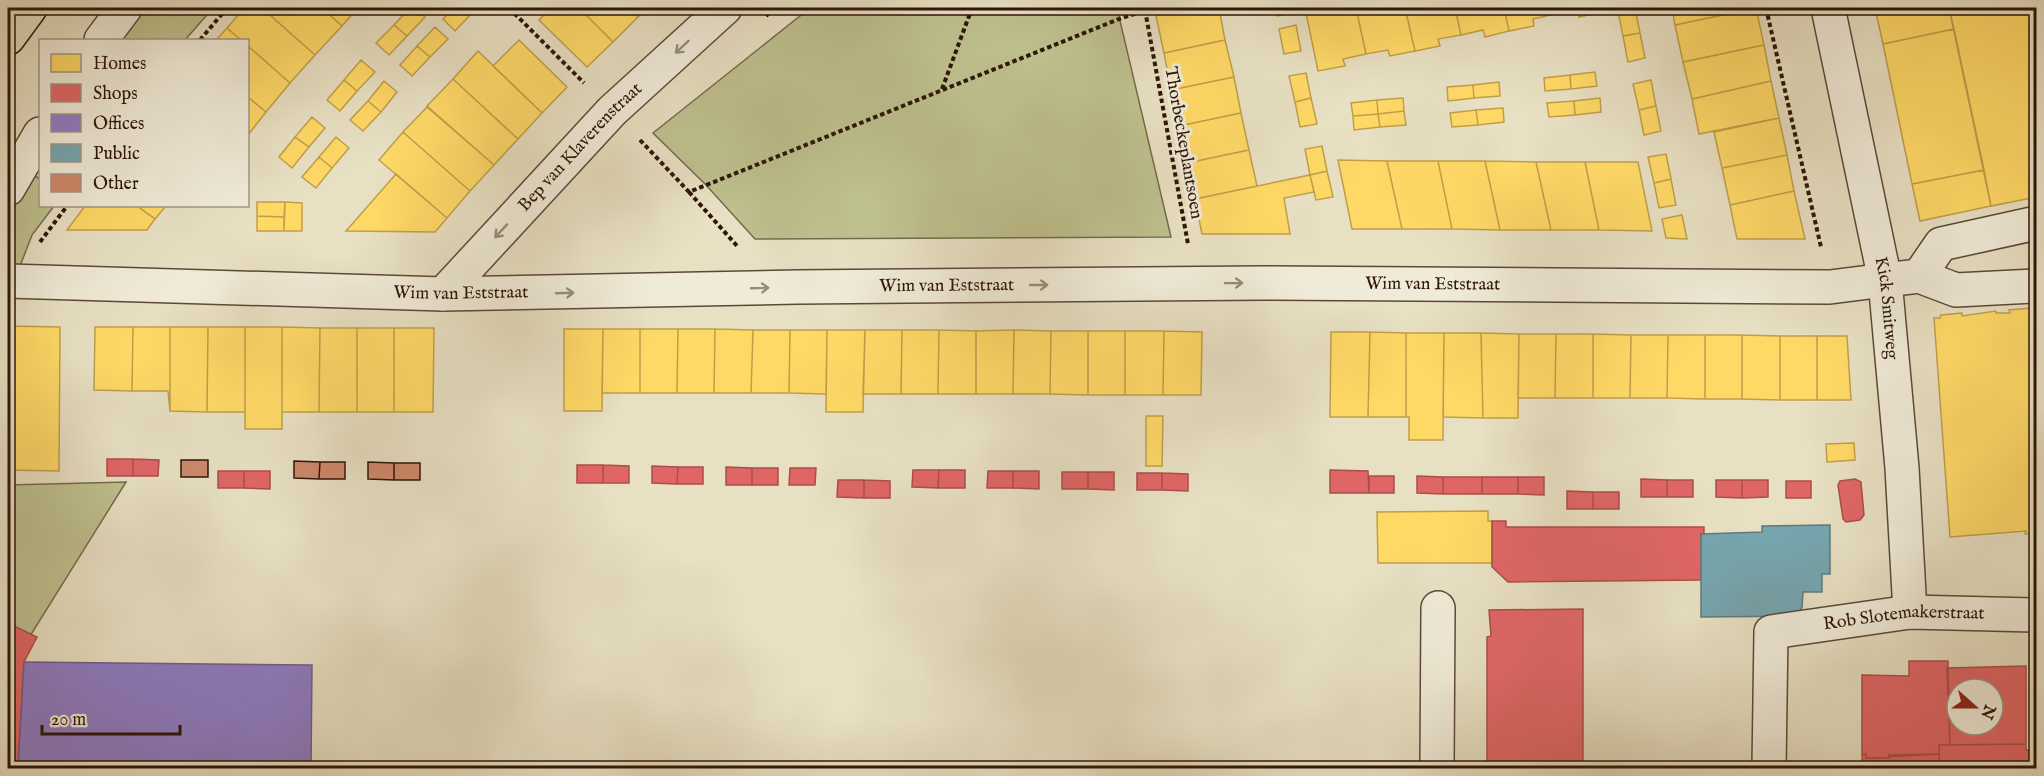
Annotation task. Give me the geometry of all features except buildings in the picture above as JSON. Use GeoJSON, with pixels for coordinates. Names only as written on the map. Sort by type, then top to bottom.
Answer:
{"type":"FeatureCollection","features":[{"type":"Feature","properties":{"kind":"main road"},"geometry":{"type":"LineString","coordinates":[[8,38],[30,8]]}},
{"type":"Feature","properties":{"kind":"street"},"geometry":{"type":"LineString","coordinates":[[102,39],[125,8]]}},
{"type":"Feature","properties":{"kind":"street","name":"Bep van Klaverenstraat"},"geometry":{"type":"LineString","coordinates":[[443,294],[612,111],[725,8]]}},
{"type":"Feature","properties":{"kind":"street","name":"Kick Smitweg"},"geometry":{"type":"LineString","coordinates":[[1828,8],[1885,280],[1902,468],[1911,612]]}},
{"type":"Feature","properties":{"kind":"street"},"geometry":{"type":"LineString","coordinates":[[8,189],[39,136]]}},
{"type":"Feature","properties":{"kind":"street"},"geometry":{"type":"LineString","coordinates":[[2037,223],[1941,244],[1919,276],[1956,290],[2037,286]]}},
{"type":"Feature","properties":{"kind":"street","name":"Wim van Eststraat"},"geometry":{"type":"LineString","coordinates":[[8,281],[443,294],[775,287],[1195,284],[1830,287],[1919,276]]}},
{"type":"Feature","properties":{"kind":"street"},"geometry":{"type":"LineString","coordinates":[[1437,768],[1438,608]]}},
{"type":"Feature","properties":{"kind":"street","name":"Rob Slotemakerstraat"},"geometry":{"type":"LineString","coordinates":[[1769,768],[1771,632],[1911,612],[2037,615]]}},
{"type":"Feature","properties":{"kind":"path"},"geometry":{"type":"LineString","coordinates":[[201,39],[227,8]]}},
{"type":"Feature","properties":{"kind":"path"},"geometry":{"type":"LineString","coordinates":[[509,8],[612,111],[775,287]]}},
{"type":"Feature","properties":{"kind":"path"},"geometry":{"type":"LineString","coordinates":[[942,89],[972,8]]}},
{"type":"Feature","properties":{"kind":"path"},"geometry":{"type":"LineString","coordinates":[[689,192],[1145,8],[1154,8]]}},
{"type":"Feature","properties":{"kind":"path","name":"Thorbeckeplantsoen"},"geometry":{"type":"LineString","coordinates":[[1145,8],[1195,284]]}},
{"type":"Feature","properties":{"kind":"path"},"geometry":{"type":"LineString","coordinates":[[1766,8],[1830,287]]}},
{"type":"Feature","properties":{"kind":"green space"},"geometry":{"type":"Polygon","coordinates":[[[138,8],[213,8],[186,39],[115,39],[138,8]]]}},
{"type":"Feature","properties":{"kind":"green space"},"geometry":{"type":"Polygon","coordinates":[[[810,8],[1117,8],[1171,237],[755,239],[706,185],[653,133],[810,8]]]}},
{"type":"Feature","properties":{"kind":"green space"},"geometry":{"type":"Polygon","coordinates":[[[32,174],[39,178],[39,207],[53,207],[32,235],[20,266],[8,265],[8,218],[32,174]]]}},
{"type":"Feature","properties":{"kind":"green space"},"geometry":{"type":"Polygon","coordinates":[[[126,482],[17,657],[8,636],[8,485],[126,482]]]}}]}
